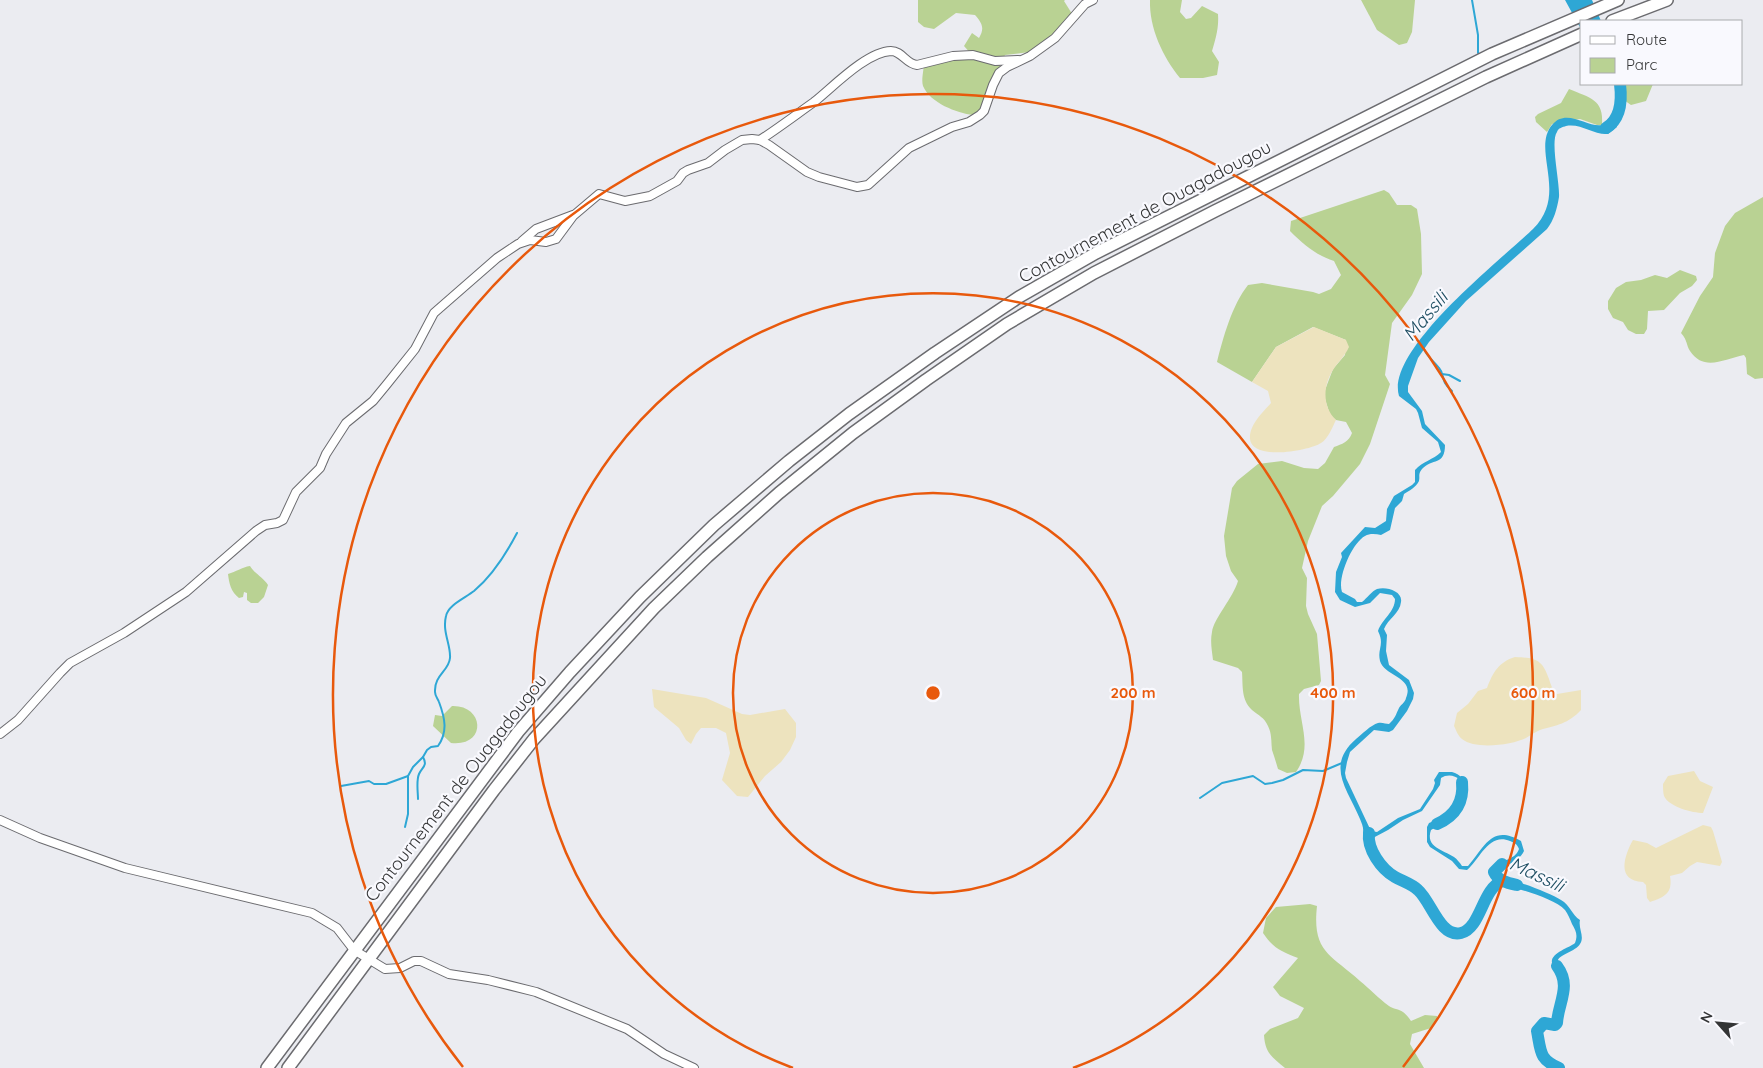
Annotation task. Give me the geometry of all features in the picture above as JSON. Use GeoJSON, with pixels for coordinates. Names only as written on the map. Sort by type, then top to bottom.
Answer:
{"type":"FeatureCollection","features":[{"type":"Feature","properties":{"kind":"highway","name":"Contournement de Ouagadougou"},"geometry":{"type":"LineString","coordinates":[[266,1068],[507,746],[570,672],[640,597],[714,524],[789,461],[849,414],[935,352],[997,311],[1096,253],[1492,54],[1618,0]]}},
{"type":"Feature","properties":{"kind":"highway"},"geometry":{"type":"LineString","coordinates":[[1615,20],[1667,0]]}},
{"type":"Feature","properties":{"kind":"highway","name":"Contournement de Ouagadougou"},"geometry":{"type":"LineString","coordinates":[[288,1068],[529,746],[654,608],[706,557],[779,492],[853,433],[926,380],[1007,324],[1094,273],[1215,210],[1486,77],[1580,34]]}},
{"type":"Feature","properties":{"kind":"street"},"geometry":{"type":"LineString","coordinates":[[518,244],[530,240],[552,242],[577,213],[598,194],[625,201],[650,196],[677,181],[683,173],[708,163],[742,140],[760,140],[807,172],[818,177],[857,187],[868,185],[909,148],[952,127],[969,122],[980,115],[984,111],[999,73],[1030,56],[1055,38],[1085,4],[1093,0]]}},
{"type":"Feature","properties":{"kind":"street"},"geometry":{"type":"LineString","coordinates":[[760,140],[814,101],[843,76],[884,52],[898,52],[912,65],[953,56],[973,55],[995,60],[1020,60]]}},
{"type":"Feature","properties":{"kind":"street"},"geometry":{"type":"LineString","coordinates":[[0,734],[18,720],[70,663],[124,633],[186,592],[256,531],[265,525],[283,520],[296,492],[320,468],[326,454],[346,423],[373,402],[414,348],[434,313],[497,258],[536,229],[577,213]]}},
{"type":"Feature","properties":{"kind":"street"},"geometry":{"type":"LineString","coordinates":[[0,820],[40,838],[125,868],[312,913],[337,928],[354,950],[385,969],[400,968],[414,961],[420,961],[449,974],[488,980],[536,992],[627,1028],[664,1054],[694,1068]]}},
{"type":"Feature","properties":{"kind":"green space"},"geometry":{"type":"Polygon","coordinates":[[[918,0],[1065,0],[1074,17],[1037,51],[1005,55],[979,111],[973,115],[959,112],[938,102],[923,86],[922,78],[924,63],[972,55],[964,46],[972,33],[979,38],[982,31],[981,23],[975,15],[956,13],[934,29],[924,27],[918,22],[918,0]]]}},
{"type":"Feature","properties":{"kind":"green space"},"geometry":{"type":"Polygon","coordinates":[[[1150,0],[1182,0],[1180,12],[1186,19],[1191,18],[1202,6],[1218,14],[1217,32],[1212,51],[1219,62],[1217,75],[1203,78],[1180,78],[1158,42],[1150,11],[1150,0]]]}},
{"type":"Feature","properties":{"kind":"green space"},"geometry":{"type":"Polygon","coordinates":[[[1361,0],[1415,0],[1412,32],[1407,43],[1399,45],[1377,30],[1361,0]]]}},
{"type":"Feature","properties":{"kind":"green space"},"geometry":{"type":"Polygon","coordinates":[[[1622,85],[1653,85],[1646,101],[1631,105],[1621,98],[1620,88],[1622,88],[1622,85]]]}},
{"type":"Feature","properties":{"kind":"green space"},"geometry":{"type":"Polygon","coordinates":[[[1569,89],[1589,97],[1598,105],[1601,110],[1602,125],[1580,119],[1552,124],[1547,132],[1536,122],[1535,117],[1538,114],[1561,103],[1569,89]]]}},
{"type":"Feature","properties":{"kind":"green space"},"geometry":{"type":"Polygon","coordinates":[[[1384,190],[1389,193],[1397,205],[1411,205],[1417,209],[1421,234],[1422,274],[1412,295],[1392,323],[1385,375],[1390,384],[1370,444],[1360,464],[1322,506],[1308,541],[1302,568],[1307,578],[1306,606],[1317,634],[1321,681],[1319,685],[1304,689],[1299,694],[1305,743],[1304,753],[1296,772],[1287,773],[1278,769],[1272,750],[1270,732],[1266,723],[1246,702],[1243,692],[1242,672],[1238,668],[1213,660],[1211,639],[1213,626],[1238,581],[1231,571],[1226,556],[1224,536],[1232,488],[1237,481],[1258,464],[1282,461],[1304,468],[1318,469],[1325,463],[1334,447],[1345,442],[1351,436],[1352,433],[1346,422],[1336,420],[1330,415],[1325,399],[1325,390],[1333,369],[1345,355],[1346,340],[1313,327],[1276,347],[1252,382],[1217,362],[1225,332],[1237,302],[1248,285],[1262,283],[1319,294],[1331,289],[1341,275],[1334,261],[1310,249],[1290,231],[1291,221],[1384,190]]]}},
{"type":"Feature","properties":{"kind":"green space"},"geometry":{"type":"Polygon","coordinates":[[[1763,197],[1763,378],[1755,379],[1747,374],[1746,358],[1744,355],[1708,363],[1702,361],[1690,351],[1681,333],[1700,296],[1713,277],[1715,253],[1725,226],[1735,213],[1763,197]]]}},
{"type":"Feature","properties":{"kind":"green space"},"geometry":{"type":"Polygon","coordinates":[[[1680,270],[1696,276],[1697,280],[1692,286],[1680,293],[1664,310],[1648,311],[1647,329],[1644,334],[1636,334],[1628,330],[1623,322],[1613,318],[1608,309],[1608,301],[1616,288],[1626,282],[1641,280],[1655,275],[1667,278],[1680,270]]]}},
{"type":"Feature","properties":{"kind":"green space"},"geometry":{"type":"Polygon","coordinates":[[[250,566],[268,585],[264,597],[258,603],[251,603],[247,600],[247,593],[244,592],[243,597],[239,598],[236,596],[229,581],[228,574],[250,566]]]}},
{"type":"Feature","properties":{"kind":"green space"},"geometry":{"type":"Polygon","coordinates":[[[452,706],[463,707],[476,718],[476,733],[471,739],[463,743],[451,743],[433,726],[435,715],[442,716],[452,706]]]}},
{"type":"Feature","properties":{"kind":"green space"},"geometry":{"type":"Polygon","coordinates":[[[1310,904],[1317,906],[1317,933],[1320,943],[1332,958],[1385,1003],[1403,1012],[1411,1021],[1425,1015],[1437,1016],[1437,1021],[1431,1028],[1412,1034],[1410,1044],[1424,1068],[1285,1068],[1270,1054],[1264,1035],[1270,1029],[1298,1018],[1304,1008],[1280,996],[1273,987],[1298,958],[1278,949],[1263,933],[1266,918],[1276,907],[1310,904]]]}},
{"type":"Feature","properties":{"kind":"sand"},"geometry":{"type":"Polygon","coordinates":[[[1314,327],[1346,340],[1349,347],[1327,382],[1326,402],[1331,415],[1336,420],[1326,439],[1315,446],[1282,452],[1260,450],[1253,446],[1250,434],[1257,419],[1271,403],[1268,391],[1252,382],[1276,347],[1314,327]]]}},
{"type":"Feature","properties":{"kind":"sand"},"geometry":{"type":"Polygon","coordinates":[[[1515,657],[1533,659],[1541,664],[1557,694],[1581,690],[1581,710],[1567,721],[1540,730],[1520,741],[1512,743],[1484,745],[1462,739],[1454,726],[1457,713],[1468,704],[1478,691],[1487,688],[1494,672],[1501,665],[1515,657]]]}},
{"type":"Feature","properties":{"kind":"sand"},"geometry":{"type":"Polygon","coordinates":[[[652,689],[706,698],[742,714],[750,715],[785,709],[796,723],[796,737],[790,750],[781,762],[765,776],[748,797],[737,796],[722,780],[730,753],[726,733],[716,728],[701,728],[691,744],[686,740],[679,728],[654,707],[652,689]]]}},
{"type":"Feature","properties":{"kind":"sand"},"geometry":{"type":"Polygon","coordinates":[[[1694,771],[1700,781],[1713,787],[1703,813],[1688,811],[1676,806],[1667,800],[1664,795],[1663,784],[1668,776],[1694,771]]]}},
{"type":"Feature","properties":{"kind":"sand"},"geometry":{"type":"Polygon","coordinates":[[[1703,825],[1711,827],[1713,831],[1722,862],[1720,866],[1697,862],[1682,873],[1670,876],[1671,882],[1667,894],[1650,902],[1647,898],[1646,885],[1629,877],[1624,867],[1627,853],[1633,840],[1647,843],[1656,848],[1703,825]]]}},
{"type":"Feature","properties":{"kind":"water"},"geometry":{"type":"Polygon","coordinates":[[[1565,0],[1592,0],[1601,20],[1580,20],[1580,27],[1565,0]]]}},
{"type":"Feature","properties":{"kind":"water"},"geometry":{"type":"Polygon","coordinates":[[[1613,116],[1617,117],[1617,127],[1608,134],[1597,133],[1577,126],[1566,126],[1558,130],[1554,144],[1559,197],[1555,214],[1549,226],[1466,301],[1429,342],[1418,358],[1408,386],[1408,392],[1422,411],[1425,424],[1445,445],[1443,456],[1422,469],[1418,483],[1404,494],[1402,501],[1395,508],[1390,530],[1381,535],[1367,535],[1360,540],[1347,561],[1342,578],[1342,592],[1357,602],[1362,602],[1373,591],[1381,588],[1397,592],[1401,598],[1400,606],[1384,629],[1387,635],[1386,651],[1389,665],[1409,680],[1414,693],[1407,711],[1393,730],[1389,732],[1374,730],[1350,752],[1345,773],[1346,778],[1371,831],[1377,832],[1398,818],[1420,809],[1433,789],[1434,780],[1439,772],[1457,774],[1463,779],[1464,783],[1464,791],[1460,799],[1460,780],[1451,776],[1441,778],[1440,785],[1422,811],[1371,839],[1363,834],[1363,828],[1345,788],[1340,769],[1342,759],[1347,749],[1356,739],[1370,728],[1378,723],[1389,724],[1391,722],[1405,701],[1408,691],[1403,681],[1387,671],[1379,657],[1381,640],[1378,631],[1391,612],[1395,599],[1392,595],[1380,593],[1370,603],[1355,607],[1340,600],[1335,592],[1336,572],[1342,557],[1341,553],[1365,527],[1375,528],[1386,521],[1387,509],[1394,496],[1415,482],[1415,470],[1418,467],[1441,452],[1438,442],[1422,428],[1416,409],[1399,396],[1399,377],[1410,355],[1427,331],[1449,306],[1533,229],[1543,216],[1548,202],[1549,187],[1545,147],[1547,135],[1552,125],[1558,120],[1570,118],[1602,125],[1607,123],[1613,116]]]}},
{"type":"Feature","properties":{"kind":"water"},"geometry":{"type":"Polygon","coordinates":[[[1451,814],[1451,818],[1431,830],[1430,836],[1436,847],[1455,858],[1462,866],[1468,866],[1485,845],[1496,836],[1511,836],[1521,841],[1524,851],[1518,859],[1501,869],[1495,879],[1491,877],[1491,868],[1514,856],[1519,849],[1513,842],[1503,839],[1496,840],[1486,848],[1467,870],[1459,869],[1452,861],[1430,847],[1427,842],[1427,827],[1429,823],[1451,814]]]}},
{"type":"Feature","properties":{"kind":"water"},"geometry":{"type":"Polygon","coordinates":[[[1502,879],[1541,890],[1556,897],[1564,902],[1580,920],[1582,938],[1580,944],[1559,958],[1558,961],[1565,979],[1561,981],[1554,968],[1552,959],[1560,951],[1575,943],[1576,940],[1575,931],[1565,910],[1544,898],[1502,884],[1500,882],[1502,879]]]}},
{"type":"Feature","properties":{"kind":"waterway"},"geometry":{"type":"LineString","coordinates":[[1472,0],[1478,35],[1478,53]]}},
{"type":"Feature","properties":{"kind":"waterway","name":"Massili"},"geometry":{"type":"LineString","coordinates":[[1606,128],[1615,120],[1618,114],[1621,96],[1620,85]]}},
{"type":"Feature","properties":{"kind":"waterway"},"geometry":{"type":"LineString","coordinates":[[1424,349],[1441,371],[1445,384],[1452,391]]}},
{"type":"Feature","properties":{"kind":"waterway"},"geometry":{"type":"LineString","coordinates":[[1442,374],[1449,375],[1460,381]]}},
{"type":"Feature","properties":{"kind":"waterway"},"geometry":{"type":"LineString","coordinates":[[405,827],[408,814],[408,776],[427,750],[438,746],[444,730],[443,714],[435,695],[435,686],[450,658],[445,627],[447,612],[487,578],[504,556],[517,533]]}},
{"type":"Feature","properties":{"kind":"waterway"},"geometry":{"type":"LineString","coordinates":[[418,799],[419,774],[425,764],[423,757]]}},
{"type":"Feature","properties":{"kind":"waterway"},"geometry":{"type":"LineString","coordinates":[[1200,798],[1222,783],[1253,776],[1265,784],[1272,783],[1303,770],[1323,771],[1342,763]]}},
{"type":"Feature","properties":{"kind":"waterway"},"geometry":{"type":"LineString","coordinates":[[341,786],[369,781],[374,784],[386,784],[408,776]]}},
{"type":"Feature","properties":{"kind":"waterway","name":"Massili"},"geometry":{"type":"LineString","coordinates":[[1437,824],[1449,817],[1457,808],[1460,802],[1462,782]]}},
{"type":"Feature","properties":{"kind":"waterway"},"geometry":{"type":"LineString","coordinates":[[1369,833],[1370,846],[1380,864],[1395,877],[1418,890],[1436,917],[1447,930],[1454,933],[1468,930],[1490,892],[1495,885],[1502,881]]}},
{"type":"Feature","properties":{"kind":"waterway","name":"Massili"},"geometry":{"type":"LineString","coordinates":[[1502,864],[1494,872],[1498,878],[1517,885]]}},
{"type":"Feature","properties":{"kind":"waterway","name":"Massili"},"geometry":{"type":"LineString","coordinates":[[1557,966],[1561,973],[1564,988],[1557,1023],[1555,1025],[1544,1023],[1537,1031],[1544,1058],[1559,1068]]}}]}
